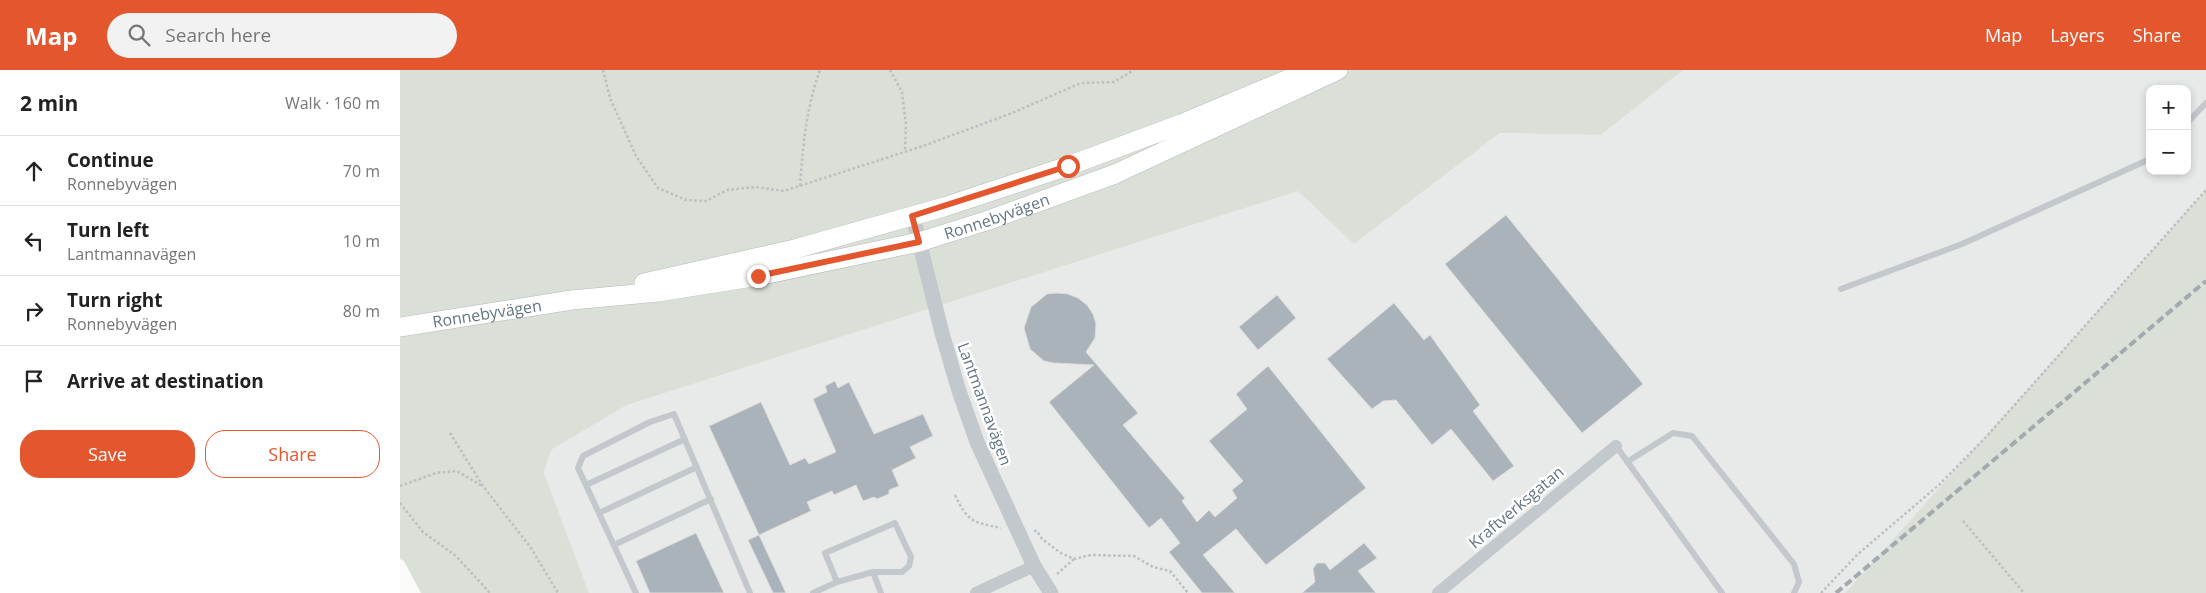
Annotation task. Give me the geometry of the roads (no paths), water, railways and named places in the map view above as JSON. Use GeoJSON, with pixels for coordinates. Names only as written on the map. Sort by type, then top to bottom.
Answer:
{"type":"FeatureCollection","features":[{"type":"Feature","properties":{"kind":"main road","name":"Ronnebyvägen"},"geometry":{"type":"LineString","coordinates":[[572,300],[795,249],[912,216],[1068,166],[1181,124],[1310,70]]}},
{"type":"Feature","properties":{"kind":"main road","name":"Ronnebyvägen"},"geometry":{"type":"LineString","coordinates":[[400,327],[572,300],[658,292],[758,276],[919,242],[986,221],[1115,174],[1338,70]]}},
{"type":"Feature","properties":{"kind":"street","name":"Lantmannavägen"},"geometry":{"type":"LineString","coordinates":[[912,216],[959,391],[977,442],[1034,566],[1047,587]]}},
{"type":"Feature","properties":{"kind":"street","name":"Kraftverksgatan"},"geometry":{"type":"LineString","coordinates":[[1438,593],[1616,446]]}},
{"type":"Feature","properties":{"kind":"street"},"geometry":{"type":"LineString","coordinates":[[976,593],[1034,566]]}},
{"type":"Feature","properties":{"kind":"lane"},"geometry":{"type":"LineString","coordinates":[[2191,119],[2206,103]]}},
{"type":"Feature","properties":{"kind":"lane"},"geometry":{"type":"LineString","coordinates":[[1841,289],[1962,244],[2146,161]]}},
{"type":"Feature","properties":{"kind":"lane"},"geometry":{"type":"LineString","coordinates":[[636,593],[578,468],[583,456],[650,422],[674,414],[750,593]]}},
{"type":"Feature","properties":{"kind":"lane"},"geometry":{"type":"LineString","coordinates":[[1627,462],[1673,432],[1692,436],[1794,564],[1799,582],[1794,593]]}},
{"type":"Feature","properties":{"kind":"lane"},"geometry":{"type":"LineString","coordinates":[[586,485],[685,439]]}},
{"type":"Feature","properties":{"kind":"lane"},"geometry":{"type":"LineString","coordinates":[[1616,446],[1722,593]]}},
{"type":"Feature","properties":{"kind":"lane"},"geometry":{"type":"LineString","coordinates":[[599,513],[697,467]]}},
{"type":"Feature","properties":{"kind":"lane"},"geometry":{"type":"LineString","coordinates":[[614,545],[711,500]]}},
{"type":"Feature","properties":{"kind":"lane"},"geometry":{"type":"LineString","coordinates":[[813,593],[836,582],[873,572],[902,572],[909,566],[912,557],[895,523],[825,553],[836,582]]}},
{"type":"Feature","properties":{"kind":"lane"},"geometry":{"type":"LineString","coordinates":[[873,572],[881,593]]}},
{"type":"Feature","properties":{"kind":"railway"},"geometry":{"type":"LineString","coordinates":[[1836,593],[2206,281]]}}]}
